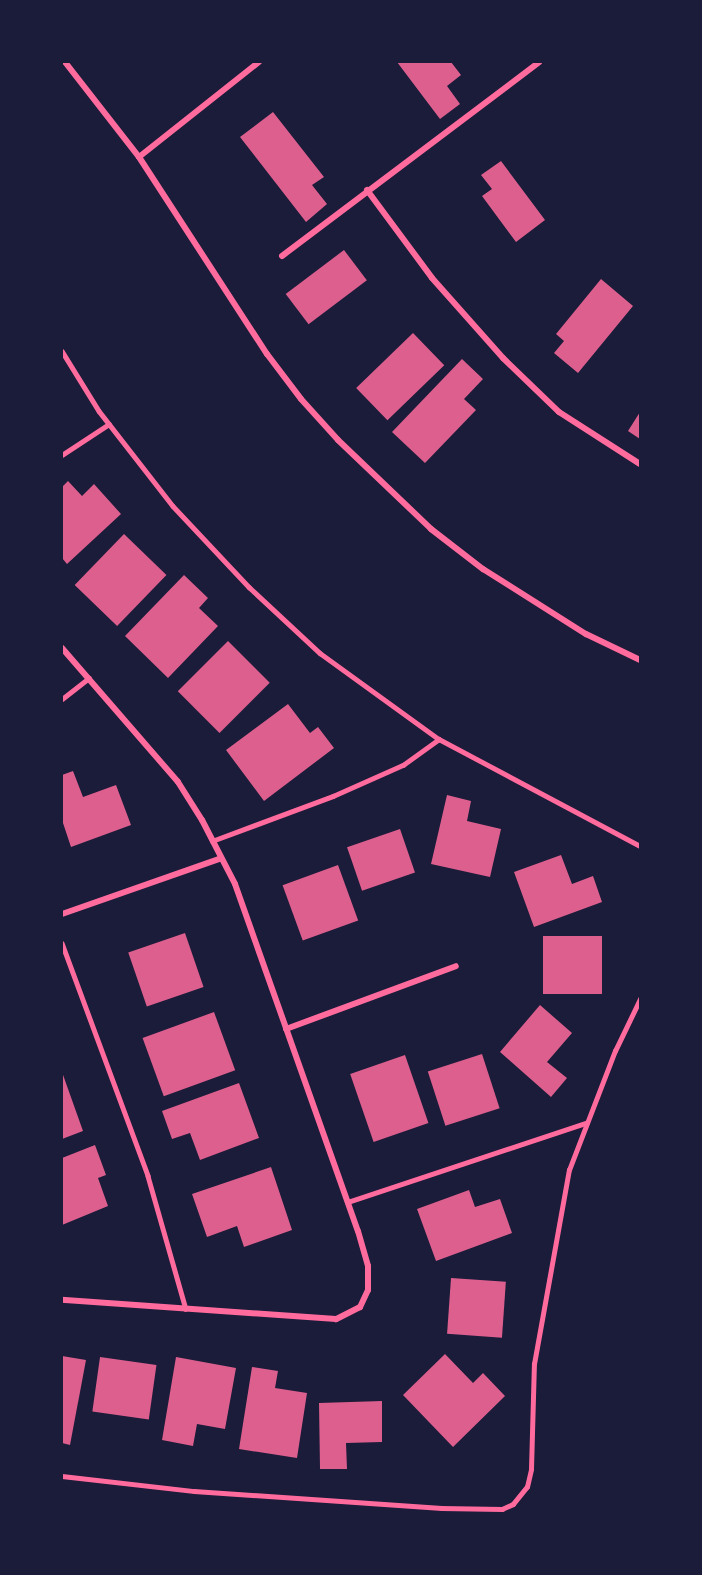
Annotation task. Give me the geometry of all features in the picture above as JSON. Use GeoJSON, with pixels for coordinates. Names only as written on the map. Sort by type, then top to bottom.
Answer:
{"type":"FeatureCollection","features":[{"type":"Feature","properties":{"kind":"street"},"geometry":{"type":"LineString","coordinates":[[65,62],[139,157],[232,305],[300,399],[338,440],[431,530],[483,569],[586,634],[640,660]]}},
{"type":"Feature","properties":{"kind":"street"},"geometry":{"type":"LineString","coordinates":[[139,157],[259,62]]}},
{"type":"Feature","properties":{"kind":"street"},"geometry":{"type":"LineString","coordinates":[[282,256],[539,62]]}},
{"type":"Feature","properties":{"kind":"street"},"geometry":{"type":"LineString","coordinates":[[367,190],[432,278],[502,358],[559,412],[640,464]]}},
{"type":"Feature","properties":{"kind":"street"},"geometry":{"type":"LineString","coordinates":[[62,648],[178,782],[235,884],[348,1202],[368,1266],[368,1290],[360,1307],[336,1319],[62,1300]]}},
{"type":"Feature","properties":{"kind":"street"},"geometry":{"type":"LineString","coordinates":[[62,914],[219,859]]}},
{"type":"Feature","properties":{"kind":"street"},"geometry":{"type":"LineString","coordinates":[[286,1029],[456,966]]}},
{"type":"Feature","properties":{"kind":"lane"},"geometry":{"type":"LineString","coordinates":[[62,351],[109,424],[196,532],[285,622],[386,704],[440,738],[640,846]]}},
{"type":"Feature","properties":{"kind":"lane"},"geometry":{"type":"LineString","coordinates":[[62,455],[109,424]]}},
{"type":"Feature","properties":{"kind":"lane"},"geometry":{"type":"LineString","coordinates":[[62,699],[89,678]]}},
{"type":"Feature","properties":{"kind":"lane"},"geometry":{"type":"LineString","coordinates":[[212,841],[353,788],[403,765],[440,738]]}},
{"type":"Feature","properties":{"kind":"lane"},"geometry":{"type":"LineString","coordinates":[[62,943],[148,1176],[186,1309]]}},
{"type":"Feature","properties":{"kind":"lane"},"geometry":{"type":"LineString","coordinates":[[62,1476],[194,1491],[441,1508],[502,1509],[513,1504],[527,1487],[531,1469],[534,1364],[541,1314],[569,1170],[586,1123],[640,999]]}},
{"type":"Feature","properties":{"kind":"lane"},"geometry":{"type":"LineString","coordinates":[[348,1202],[586,1123]]}},
{"type":"Feature","properties":{"kind":"building"},"geometry":{"type":"Polygon","coordinates":[[[397,62],[451,62],[461,75],[447,86],[460,104],[440,119],[397,62]]]}},
{"type":"Feature","properties":{"kind":"building"},"geometry":{"type":"Polygon","coordinates":[[[273,112],[324,177],[312,185],[327,204],[306,222],[240,137],[273,112]]]}},
{"type":"Feature","properties":{"kind":"building"},"geometry":{"type":"Polygon","coordinates":[[[501,161],[545,220],[516,242],[482,196],[492,189],[481,175],[501,161]]]}},
{"type":"Feature","properties":{"kind":"building"},"geometry":{"type":"Polygon","coordinates":[[[344,250],[367,280],[309,324],[286,294],[344,250]]]}},
{"type":"Feature","properties":{"kind":"building"},"geometry":{"type":"Polygon","coordinates":[[[601,279],[633,306],[578,373],[554,353],[564,341],[556,334],[601,279]]]}},
{"type":"Feature","properties":{"kind":"building"},"geometry":{"type":"Polygon","coordinates":[[[413,333],[444,365],[387,420],[356,388],[413,333]]]}},
{"type":"Feature","properties":{"kind":"building"},"geometry":{"type":"Polygon","coordinates":[[[462,359],[483,379],[464,399],[476,410],[425,463],[392,432],[462,359]]]}},
{"type":"Feature","properties":{"kind":"building"},"geometry":{"type":"Polygon","coordinates":[[[640,412],[640,439],[628,431],[640,412]]]}},
{"type":"Feature","properties":{"kind":"building"},"geometry":{"type":"Polygon","coordinates":[[[68,481],[82,496],[94,484],[121,514],[67,564],[62,558],[62,487],[68,481]]]}},
{"type":"Feature","properties":{"kind":"building"},"geometry":{"type":"Polygon","coordinates":[[[124,534],[166,575],[117,626],[75,585],[124,534]]]}},
{"type":"Feature","properties":{"kind":"building"},"geometry":{"type":"Polygon","coordinates":[[[184,575],[208,598],[199,608],[218,626],[168,678],[125,636],[184,575]]]}},
{"type":"Feature","properties":{"kind":"building"},"geometry":{"type":"Polygon","coordinates":[[[228,641],[270,683],[220,733],[178,691],[228,641]]]}},
{"type":"Feature","properties":{"kind":"building"},"geometry":{"type":"Polygon","coordinates":[[[288,704],[310,733],[318,727],[334,748],[264,801],[226,750],[288,704]]]}},
{"type":"Feature","properties":{"kind":"building"},"geometry":{"type":"Polygon","coordinates":[[[73,771],[83,797],[116,785],[131,825],[71,847],[62,820],[62,775],[73,771]]]}},
{"type":"Feature","properties":{"kind":"building"},"geometry":{"type":"Polygon","coordinates":[[[447,795],[471,801],[467,821],[501,829],[490,877],[431,864],[447,795]]]}},
{"type":"Feature","properties":{"kind":"building"},"geometry":{"type":"Polygon","coordinates":[[[400,829],[415,872],[362,891],[347,847],[400,829]]]}},
{"type":"Feature","properties":{"kind":"building"},"geometry":{"type":"Polygon","coordinates":[[[561,855],[572,884],[593,876],[602,902],[534,927],[514,872],[561,855]]]}},
{"type":"Feature","properties":{"kind":"building"},"geometry":{"type":"Polygon","coordinates":[[[338,865],[358,920],[303,941],[283,885],[338,865]]]}},
{"type":"Feature","properties":{"kind":"building"},"geometry":{"type":"Polygon","coordinates":[[[185,933],[204,987],[147,1006],[128,953],[185,933]]]}},
{"type":"Feature","properties":{"kind":"building"},"geometry":{"type":"Polygon","coordinates":[[[543,936],[602,936],[602,994],[543,994],[543,936]]]}},
{"type":"Feature","properties":{"kind":"building"},"geometry":{"type":"Polygon","coordinates":[[[540,1005],[572,1033],[547,1062],[567,1078],[551,1097],[500,1052],[540,1005]]]}},
{"type":"Feature","properties":{"kind":"building"},"geometry":{"type":"Polygon","coordinates":[[[214,1012],[235,1070],[164,1096],[143,1038],[214,1012]]]}},
{"type":"Feature","properties":{"kind":"building"},"geometry":{"type":"Polygon","coordinates":[[[482,1054],[500,1108],[445,1126],[428,1072],[482,1054]]]}},
{"type":"Feature","properties":{"kind":"building"},"geometry":{"type":"Polygon","coordinates":[[[405,1055],[428,1123],[374,1142],[350,1074],[405,1055]]]}},
{"type":"Feature","properties":{"kind":"building"},"geometry":{"type":"Polygon","coordinates":[[[62,1072],[83,1131],[62,1139],[62,1072]]]}},
{"type":"Feature","properties":{"kind":"building"},"geometry":{"type":"Polygon","coordinates":[[[239,1083],[259,1138],[200,1160],[190,1133],[172,1139],[162,1111],[239,1083]]]}},
{"type":"Feature","properties":{"kind":"building"},"geometry":{"type":"Polygon","coordinates":[[[95,1145],[106,1175],[98,1178],[108,1206],[62,1225],[62,1158],[95,1145]]]}},
{"type":"Feature","properties":{"kind":"building"},"geometry":{"type":"Polygon","coordinates":[[[271,1167],[292,1230],[244,1247],[237,1226],[207,1237],[192,1194],[271,1167]]]}},
{"type":"Feature","properties":{"kind":"building"},"geometry":{"type":"Polygon","coordinates":[[[469,1190],[475,1207],[500,1199],[512,1233],[436,1261],[417,1209],[469,1190]]]}},
{"type":"Feature","properties":{"kind":"building"},"geometry":{"type":"Polygon","coordinates":[[[451,1278],[506,1282],[502,1338],[447,1334],[451,1278]]]}},
{"type":"Feature","properties":{"kind":"building"},"geometry":{"type":"Polygon","coordinates":[[[445,1354],[473,1383],[483,1373],[505,1396],[453,1447],[403,1395],[445,1354]]]}},
{"type":"Feature","properties":{"kind":"building"},"geometry":{"type":"Polygon","coordinates":[[[62,1356],[86,1360],[70,1445],[62,1443],[62,1356]]]}},
{"type":"Feature","properties":{"kind":"building"},"geometry":{"type":"Polygon","coordinates":[[[100,1357],[156,1365],[149,1419],[92,1411],[100,1357]]]}},
{"type":"Feature","properties":{"kind":"building"},"geometry":{"type":"Polygon","coordinates":[[[176,1357],[236,1368],[225,1429],[197,1424],[193,1446],[162,1440],[176,1357]]]}},
{"type":"Feature","properties":{"kind":"building"},"geometry":{"type":"Polygon","coordinates":[[[252,1367],[278,1371],[275,1388],[307,1393],[297,1458],[239,1449],[252,1367]]]}},
{"type":"Feature","properties":{"kind":"building"},"geometry":{"type":"Polygon","coordinates":[[[382,1401],[382,1442],[346,1443],[347,1469],[320,1469],[319,1403],[382,1401]]]}}]}
